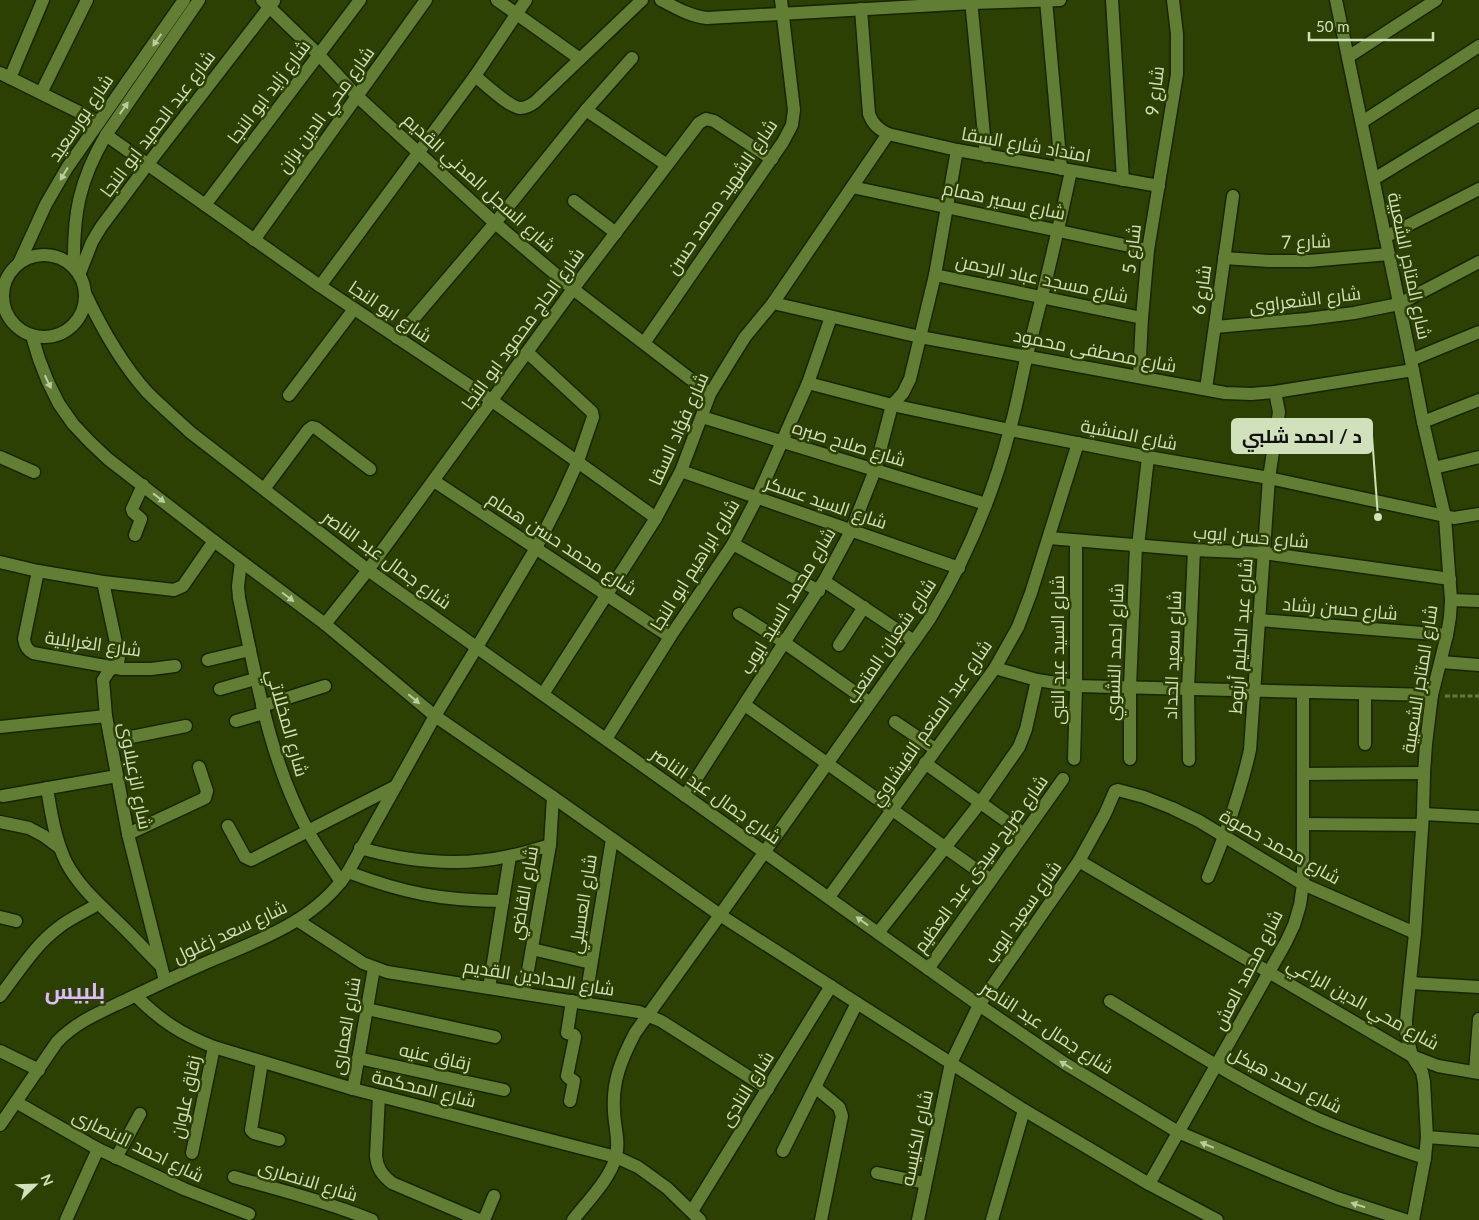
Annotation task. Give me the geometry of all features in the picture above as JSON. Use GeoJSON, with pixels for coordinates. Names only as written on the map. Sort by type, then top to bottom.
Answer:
{"type":"FeatureCollection","features":[{"type":"Feature","properties":{"kind":"street"},"geometry":{"type":"LineString","coordinates":[[43,0],[5,75],[99,122]]}},
{"type":"Feature","properties":{"kind":"street","name":"شارع بورسعيد"},"geometry":{"type":"LineString","coordinates":[[19,263],[46,204],[80,148],[184,0]]}},
{"type":"Feature","properties":{"kind":"street","name":"شارع بورسعيد"},"geometry":{"type":"LineString","coordinates":[[76,271],[73,238],[77,209],[84,181],[95,154],[106,134],[199,0]]}},
{"type":"Feature","properties":{"kind":"street","name":"شارع زايد ابو النجا"},"geometry":{"type":"LineString","coordinates":[[205,205],[360,0]]}},
{"type":"Feature","properties":{"kind":"street","name":"شارع محي الدين بزان"},"geometry":{"type":"LineString","coordinates":[[254,240],[426,0]]}},
{"type":"Feature","properties":{"kind":"street"},"geometry":{"type":"LineString","coordinates":[[497,0],[580,59]]}},
{"type":"Feature","properties":{"kind":"street"},"geometry":{"type":"LineString","coordinates":[[320,286],[419,154],[526,0]]}},
{"type":"Feature","properties":{"kind":"street"},"geometry":{"type":"LineString","coordinates":[[475,76],[508,102],[519,108],[527,106],[535,102],[642,0]]}},
{"type":"Feature","properties":{"kind":"street"},"geometry":{"type":"LineString","coordinates":[[661,0],[697,17],[707,18],[861,10],[971,1],[1060,0]]}},
{"type":"Feature","properties":{"kind":"street","name":"شارع الشهيد محمد حسن"},"geometry":{"type":"LineString","coordinates":[[644,343],[772,159],[792,125],[794,110],[782,0]]}},
{"type":"Feature","properties":{"kind":"street","name":"شارع شعبان المتعب"},"geometry":{"type":"LineString","coordinates":[[616,1157],[618,1140],[613,1097],[616,1077],[624,1054],[635,1033],[929,620],[959,568],[986,504],[1010,430],[1043,297],[1058,230],[1066,170],[1046,0]]}},
{"type":"Feature","properties":{"kind":"street"},"geometry":{"type":"LineString","coordinates":[[1112,0],[1123,180]]}},
{"type":"Feature","properties":{"kind":"street","name":"شارع 9"},"geometry":{"type":"LineString","coordinates":[[1159,186],[1177,74],[1177,34],[1173,0]]}},
{"type":"Feature","properties":{"kind":"street","name":"شارع المتاجر الشعبية"},"geometry":{"type":"LineString","coordinates":[[1336,0],[1423,422],[1445,516],[1450,579],[1450,617],[1432,696],[1424,773],[1423,819],[1415,933],[1406,1020],[1406,1032],[1412,1056],[1418,1064],[1424,1082],[1427,1138],[1425,1158],[1405,1220]]}},
{"type":"Feature","properties":{"kind":"street"},"geometry":{"type":"LineString","coordinates":[[1348,57],[1436,0]]}},
{"type":"Feature","properties":{"kind":"street"},"geometry":{"type":"LineString","coordinates":[[971,1],[986,156]]}},
{"type":"Feature","properties":{"kind":"street"},"geometry":{"type":"LineString","coordinates":[[41,93],[83,2]]}},
{"type":"Feature","properties":{"kind":"street","name":"شارع السجل المدني القديم"},"geometry":{"type":"LineString","coordinates":[[269,2],[358,96],[495,223],[573,289],[710,394]]}},
{"type":"Feature","properties":{"kind":"street","name":"شارع عبد الحميد ابو النجا"},"geometry":{"type":"LineString","coordinates":[[76,271],[101,227],[269,2]]}},
{"type":"Feature","properties":{"kind":"street"},"geometry":{"type":"LineString","coordinates":[[861,10],[869,114],[872,122],[888,134]]}},
{"type":"Feature","properties":{"kind":"street"},"geometry":{"type":"LineString","coordinates":[[1362,122],[1479,46]]}},
{"type":"Feature","properties":{"kind":"street"},"geometry":{"type":"LineString","coordinates":[[397,338],[495,223],[586,110],[632,58]]}},
{"type":"Feature","properties":{"kind":"street"},"geometry":{"type":"LineString","coordinates":[[586,110],[667,165]]}},
{"type":"Feature","properties":{"kind":"street"},"geometry":{"type":"LineString","coordinates":[[1374,179],[1479,115]]}},
{"type":"Feature","properties":{"kind":"street","name":"شارع الحاج محمود ابو النجا"},"geometry":{"type":"LineString","coordinates":[[325,624],[434,482],[491,400],[699,123],[706,119],[714,121],[772,159]]}},
{"type":"Feature","properties":{"kind":"street","name":"شارع ابو النجا"},"geometry":{"type":"LineString","coordinates":[[106,134],[320,286],[491,400],[656,518]]}},
{"type":"Feature","properties":{"kind":"street","name":"امتداد شارع السقا"},"geometry":{"type":"LineString","coordinates":[[888,134],[986,156],[1159,186]]}},
{"type":"Feature","properties":{"kind":"street","name":"شارع فؤاد السقا"},"geometry":{"type":"LineString","coordinates":[[543,694],[656,518],[681,472],[710,394],[745,338],[773,304],[888,134]]}},
{"type":"Feature","properties":{"kind":"street","name":"شارع محمد السيد ايوب"},"geometry":{"type":"LineString","coordinates":[[686,796],[822,586],[851,531],[874,470],[892,405],[898,400],[907,386],[935,275],[957,150]]}},
{"type":"Feature","properties":{"kind":"street","name":"شارع 5"},"geometry":{"type":"LineString","coordinates":[[1139,377],[1148,250],[1159,186]]}},
{"type":"Feature","properties":{"kind":"street","name":"شارع سمير همام"},"geometry":{"type":"LineString","coordinates":[[852,187],[1148,250]]}},
{"type":"Feature","properties":{"kind":"street"},"geometry":{"type":"LineString","coordinates":[[1385,237],[1479,189]]}},
{"type":"Feature","properties":{"kind":"street","name":"شارع 6"},"geometry":{"type":"LineString","coordinates":[[1206,390],[1232,196]]}},
{"type":"Feature","properties":{"kind":"street"},"geometry":{"type":"LineString","coordinates":[[574,201],[616,233]]}},
{"type":"Feature","properties":{"kind":"street","name":"شارع 7"},"geometry":{"type":"LineString","coordinates":[[1224,258],[1269,261],[1389,254]]}},
{"type":"Feature","properties":{"kind":"street"},"geometry":{"type":"LineString","coordinates":[[37,255],[47,255],[66,261],[76,271],[83,284],[85,303],[77,322],[70,329],[52,337],[42,338],[22,332],[14,325],[8,316],[1,298],[6,279],[19,263],[37,255]]}},
{"type":"Feature","properties":{"kind":"street","name":"شارع الشعراوى"},"geometry":{"type":"LineString","coordinates":[[1215,327],[1308,319],[1399,304],[1479,262]]}},
{"type":"Feature","properties":{"kind":"street","name":"شارع مسجد عباد الرحمن"},"geometry":{"type":"LineString","coordinates":[[935,275],[1142,318]]}},
{"type":"Feature","properties":{"kind":"street","name":"شارع جمال عبد الناصر"},"geometry":{"type":"LineString","coordinates":[[85,293],[112,346],[129,370],[147,392],[190,432],[368,570],[979,1005],[1064,1063],[1178,1132],[1312,1188],[1405,1220]]}},
{"type":"Feature","properties":{"kind":"street","name":"شارع مصطفى محمود"},"geometry":{"type":"LineString","coordinates":[[773,304],[920,337],[1206,390],[1239,394],[1275,392],[1412,365],[1479,332]]}},
{"type":"Feature","properties":{"kind":"street"},"geometry":{"type":"LineString","coordinates":[[289,395],[354,309]]}},
{"type":"Feature","properties":{"kind":"street","name":"شارع ابراهيم ابو النجا"},"geometry":{"type":"LineString","coordinates":[[606,739],[670,637],[733,544],[757,498],[808,383],[831,317]]}},
{"type":"Feature","properties":{"kind":"street"},"geometry":{"type":"LineString","coordinates":[[32,336],[39,360],[59,404],[73,424],[90,442],[214,541],[325,624],[434,716],[720,915],[856,1003],[1024,1110],[1149,1184],[1217,1220]]}},
{"type":"Feature","properties":{"kind":"street","name":"شارع سعد زغلول"},"geometry":{"type":"LineString","coordinates":[[0,1125],[57,1042],[68,1030],[81,1021],[165,981],[267,937],[298,920],[323,902],[345,877],[434,716],[536,548],[578,461],[592,412],[527,352]]}},
{"type":"Feature","properties":{"kind":"street","name":"شارع المنشية"},"geometry":{"type":"LineString","coordinates":[[808,383],[892,405],[1010,430],[1148,458],[1269,478],[1454,518],[1479,514]]}},
{"type":"Feature","properties":{"kind":"street","name":"شارع عبد الحليم أرنوط"},"geometry":{"type":"LineString","coordinates":[[1208,877],[1224,837],[1250,750],[1269,478],[1279,412],[1275,392]]}},
{"type":"Feature","properties":{"kind":"street"},"geometry":{"type":"LineString","coordinates":[[1423,422],[1479,400]]}},
{"type":"Feature","properties":{"kind":"street","name":"شارع صلاح صبره"},"geometry":{"type":"LineString","coordinates":[[702,417],[986,504]]}},
{"type":"Feature","properties":{"kind":"street"},"geometry":{"type":"LineString","coordinates":[[264,489],[312,427],[316,428],[370,470]]}},
{"type":"Feature","properties":{"kind":"street","name":"شارع عبد المنعم الفيشاوي"},"geometry":{"type":"LineString","coordinates":[[829,897],[995,668],[1018,626],[1031,593],[1078,443]]}},
{"type":"Feature","properties":{"kind":"street"},"geometry":{"type":"LineString","coordinates":[[0,457],[34,472]]}},
{"type":"Feature","properties":{"kind":"street"},"geometry":{"type":"LineString","coordinates":[[1434,468],[1479,457]]}},
{"type":"Feature","properties":{"kind":"street","name":"شارع احمد النشوي"},"geometry":{"type":"LineString","coordinates":[[1130,759],[1130,687],[1137,546],[1148,458]]}},
{"type":"Feature","properties":{"kind":"street","name":"شارع السيد عسكر"},"geometry":{"type":"LineString","coordinates":[[681,472],[959,568]]}},
{"type":"Feature","properties":{"kind":"street","name":"شارع محمد حسن همام"},"geometry":{"type":"LineString","coordinates":[[434,482],[670,637]]}},
{"type":"Feature","properties":{"kind":"street"},"geometry":{"type":"LineString","coordinates":[[135,535],[141,519],[132,509],[143,485]]}},
{"type":"Feature","properties":{"kind":"street","name":"شارع حسن ايوب"},"geometry":{"type":"LineString","coordinates":[[1049,538],[1194,550],[1264,553],[1450,579]]}},
{"type":"Feature","properties":{"kind":"street"},"geometry":{"type":"LineString","coordinates":[[0,562],[38,571],[103,582],[174,590],[186,583],[214,541]]}},
{"type":"Feature","properties":{"kind":"street","name":"شارع السيد عبد النبى"},"geometry":{"type":"LineString","coordinates":[[1074,759],[1076,541]]}},
{"type":"Feature","properties":{"kind":"street"},"geometry":{"type":"LineString","coordinates":[[733,544],[864,607],[914,641]]}},
{"type":"Feature","properties":{"kind":"street","name":"شارع سعيد الحداد"},"geometry":{"type":"LineString","coordinates":[[1188,760],[1188,689],[1194,550]]}},
{"type":"Feature","properties":{"kind":"street","name":"شارع المخللاتي"},"geometry":{"type":"LineString","coordinates":[[242,562],[238,598],[255,679],[274,749],[289,791],[308,832],[345,877]]}},
{"type":"Feature","properties":{"kind":"street","name":"شارع الغرابلية"},"geometry":{"type":"LineString","coordinates":[[38,571],[24,639],[26,647],[33,653],[113,668],[141,670],[175,666]]}},
{"type":"Feature","properties":{"kind":"street","name":"شارع الزعبلاوى"},"geometry":{"type":"LineString","coordinates":[[103,582],[119,657],[118,664],[105,675],[103,680],[106,716],[128,834],[165,981]]}},
{"type":"Feature","properties":{"kind":"street"},"geometry":{"type":"LineString","coordinates":[[1451,600],[1479,601]]}},
{"type":"Feature","properties":{"kind":"street"},"geometry":{"type":"LineString","coordinates":[[840,645],[864,607]]}},
{"type":"Feature","properties":{"kind":"street"},"geometry":{"type":"LineString","coordinates":[[740,614],[870,703]]}},
{"type":"Feature","properties":{"kind":"street","name":"شارع حسن رشاد"},"geometry":{"type":"LineString","coordinates":[[1259,620],[1447,635]]}},
{"type":"Feature","properties":{"kind":"street"},"geometry":{"type":"LineString","coordinates":[[208,660],[250,650]]}},
{"type":"Feature","properties":{"kind":"street"},"geometry":{"type":"LineString","coordinates":[[1441,662],[1479,665]]}},
{"type":"Feature","properties":{"kind":"street"},"geometry":{"type":"LineString","coordinates":[[995,668],[1037,680],[1076,686],[1432,696]]}},
{"type":"Feature","properties":{"kind":"street"},"geometry":{"type":"LineString","coordinates":[[220,689],[255,679]]}},
{"type":"Feature","properties":{"kind":"street"},"geometry":{"type":"LineString","coordinates":[[878,933],[980,802],[1019,747],[1026,729],[1037,680]]}},
{"type":"Feature","properties":{"kind":"street"},"geometry":{"type":"LineString","coordinates":[[236,721],[325,686]]}},
{"type":"Feature","properties":{"kind":"street","name":"شارع محمد العش"},"geometry":{"type":"LineString","coordinates":[[1149,1184],[1270,972],[1294,926],[1303,884],[1303,692]]}},
{"type":"Feature","properties":{"kind":"street"},"geometry":{"type":"LineString","coordinates":[[1365,694],[1365,744]]}},
{"type":"Feature","properties":{"kind":"street"},"geometry":{"type":"LineString","coordinates":[[745,705],[991,880]]}},
{"type":"Feature","properties":{"kind":"street"},"geometry":{"type":"LineString","coordinates":[[0,727],[106,716]]}},
{"type":"Feature","properties":{"kind":"street"},"geometry":{"type":"LineString","coordinates":[[895,722],[935,749]]}},
{"type":"Feature","properties":{"kind":"street"},"geometry":{"type":"LineString","coordinates":[[110,741],[186,726]]}},
{"type":"Feature","properties":{"kind":"street"},"geometry":{"type":"LineString","coordinates":[[925,763],[1024,834]]}},
{"type":"Feature","properties":{"kind":"street"},"geometry":{"type":"LineString","coordinates":[[128,834],[205,798],[208,794],[200,767]]}},
{"type":"Feature","properties":{"kind":"street"},"geometry":{"type":"LineString","coordinates":[[1303,774],[1424,773]]}},
{"type":"Feature","properties":{"kind":"street"},"geometry":{"type":"LineString","coordinates":[[3,796],[117,776]]}},
{"type":"Feature","properties":{"kind":"street","name":"شارع ضريح سيدى عبد العظيم"},"geometry":{"type":"LineString","coordinates":[[928,969],[1063,779]]}},
{"type":"Feature","properties":{"kind":"street"},"geometry":{"type":"LineString","coordinates":[[228,826],[245,857],[251,860],[396,786]]}},
{"type":"Feature","properties":{"kind":"street"},"geometry":{"type":"LineString","coordinates":[[47,788],[52,819],[60,848],[75,878],[98,904],[160,966]]}},
{"type":"Feature","properties":{"kind":"street","name":"شارع سعيد ايوب"},"geometry":{"type":"LineString","coordinates":[[951,1063],[979,1005],[1079,861],[1105,814],[1115,791],[1128,792]]}},
{"type":"Feature","properties":{"kind":"street","name":"شارع محمد حصوة"},"geometry":{"type":"LineString","coordinates":[[1128,792],[1172,808],[1199,821],[1303,884],[1415,933]]}},
{"type":"Feature","properties":{"kind":"street","name":"شارع القاضي"},"geometry":{"type":"LineString","coordinates":[[524,993],[550,845],[553,797]]}},
{"type":"Feature","properties":{"kind":"street"},"geometry":{"type":"LineString","coordinates":[[1303,824],[1479,817]]}},
{"type":"Feature","properties":{"kind":"street"},"geometry":{"type":"LineString","coordinates":[[0,822],[29,828],[60,848]]}},
{"type":"Feature","properties":{"kind":"street","name":"شارع العسيلي"},"geometry":{"type":"LineString","coordinates":[[570,1102],[574,1081],[568,1076],[575,1037],[574,1035],[567,1034],[567,1032],[592,963],[612,839]]}},
{"type":"Feature","properties":{"kind":"street"},"geometry":{"type":"LineString","coordinates":[[360,848],[409,859],[434,862],[460,862],[510,856],[550,845]]}},
{"type":"Feature","properties":{"kind":"street"},"geometry":{"type":"LineString","coordinates":[[489,988],[510,856]]}},
{"type":"Feature","properties":{"kind":"street","name":"شارع محي الدين الراعي"},"geometry":{"type":"LineString","coordinates":[[1079,861],[1412,1056],[1438,1066],[1477,1072]]}},
{"type":"Feature","properties":{"kind":"street"},"geometry":{"type":"LineString","coordinates":[[345,877],[398,890],[449,899],[503,901]]}},
{"type":"Feature","properties":{"kind":"street"},"geometry":{"type":"LineString","coordinates":[[0,996],[48,936],[67,921],[98,904]]}},
{"type":"Feature","properties":{"kind":"street"},"geometry":{"type":"LineString","coordinates":[[0,917],[16,921]]}},
{"type":"Feature","properties":{"kind":"street","name":"شارع الحدادين القديم"},"geometry":{"type":"LineString","coordinates":[[298,920],[352,957],[387,972],[648,1014],[768,1089]]}},
{"type":"Feature","properties":{"kind":"street"},"geometry":{"type":"LineString","coordinates":[[532,949],[592,963]]}},
{"type":"Feature","properties":{"kind":"street","name":"شارع العمارى"},"geometry":{"type":"LineString","coordinates":[[353,1089],[374,968]]}},
{"type":"Feature","properties":{"kind":"street"},"geometry":{"type":"LineString","coordinates":[[1410,983],[1479,987]]}},
{"type":"Feature","properties":{"kind":"street","name":"شارع النادى"},"geometry":{"type":"LineString","coordinates":[[696,1215],[830,986]]}},
{"type":"Feature","properties":{"kind":"street","name":"شارع المحكمة"},"geometry":{"type":"LineString","coordinates":[[136,996],[171,1027],[214,1047],[353,1089],[616,1157],[638,1167],[667,1188],[696,1215]]}},
{"type":"Feature","properties":{"kind":"street","name":"شارع احمد هيكل"},"geometry":{"type":"LineString","coordinates":[[1110,1002],[1266,1094],[1318,1119],[1371,1140],[1425,1158]]}},
{"type":"Feature","properties":{"kind":"street"},"geometry":{"type":"LineString","coordinates":[[784,1151],[856,1003]]}},
{"type":"Feature","properties":{"kind":"street"},"geometry":{"type":"LineString","coordinates":[[367,1009],[496,1037]]}},
{"type":"Feature","properties":{"kind":"street"},"geometry":{"type":"LineString","coordinates":[[1477,1072],[1479,1020]]}},
{"type":"Feature","properties":{"kind":"street","name":"زقاق علوان"},"geometry":{"type":"LineString","coordinates":[[192,1153],[214,1047]]}},
{"type":"Feature","properties":{"kind":"street"},"geometry":{"type":"LineString","coordinates":[[0,1051],[39,1070]]}},
{"type":"Feature","properties":{"kind":"street","name":"زقاق عنيه"},"geometry":{"type":"LineString","coordinates":[[358,1058],[504,1090]]}},
{"type":"Feature","properties":{"kind":"street"},"geometry":{"type":"LineString","coordinates":[[262,1062],[251,1130],[254,1133],[279,1140]]}},
{"type":"Feature","properties":{"kind":"street","name":"شارع الكنيسه"},"geometry":{"type":"LineString","coordinates":[[918,1220],[951,1063]]}},
{"type":"Feature","properties":{"kind":"street"},"geometry":{"type":"LineString","coordinates":[[815,1088],[839,1107],[842,1116],[821,1220]]}},
{"type":"Feature","properties":{"kind":"street"},"geometry":{"type":"LineString","coordinates":[[379,1096],[376,1156],[380,1172],[392,1182],[479,1220]]}},
{"type":"Feature","properties":{"kind":"street","name":"شارع احمد الانصارى"},"geometry":{"type":"LineString","coordinates":[[16,1102],[98,1149],[240,1215]]}},
{"type":"Feature","properties":{"kind":"street"},"geometry":{"type":"LineString","coordinates":[[992,1220],[1024,1110]]}},
{"type":"Feature","properties":{"kind":"street"},"geometry":{"type":"LineString","coordinates":[[116,1158],[140,1114]]}},
{"type":"Feature","properties":{"kind":"street"},"geometry":{"type":"LineString","coordinates":[[1427,1138],[1479,1141]]}},
{"type":"Feature","properties":{"kind":"street"},"geometry":{"type":"LineString","coordinates":[[68,1219],[98,1149]]}},
{"type":"Feature","properties":{"kind":"street"},"geometry":{"type":"LineString","coordinates":[[573,1220],[611,1170],[616,1157]]}},
{"type":"Feature","properties":{"kind":"street"},"geometry":{"type":"LineString","coordinates":[[877,1173],[926,1183]]}},
{"type":"Feature","properties":{"kind":"street","name":"شارع الانصارى"},"geometry":{"type":"LineString","coordinates":[[234,1177],[308,1197],[370,1220]]}},
{"type":"Feature","properties":{"kind":"street"},"geometry":{"type":"LineString","coordinates":[[484,1220],[494,1196]]}},
{"type":"Feature","properties":{"kind":"path"},"geometry":{"type":"LineString","coordinates":[[1432,696],[1479,696]]}},
{"type":"Feature","properties":{"kind":"place","name":"د / احمد شلبي"},"geometry":{"type":"Point","coordinates":[1378,517]}},
{"type":"Feature","properties":{"kind":"district","name":"بلبيس"},"geometry":{"type":"Point","coordinates":[75,991]}}]}
